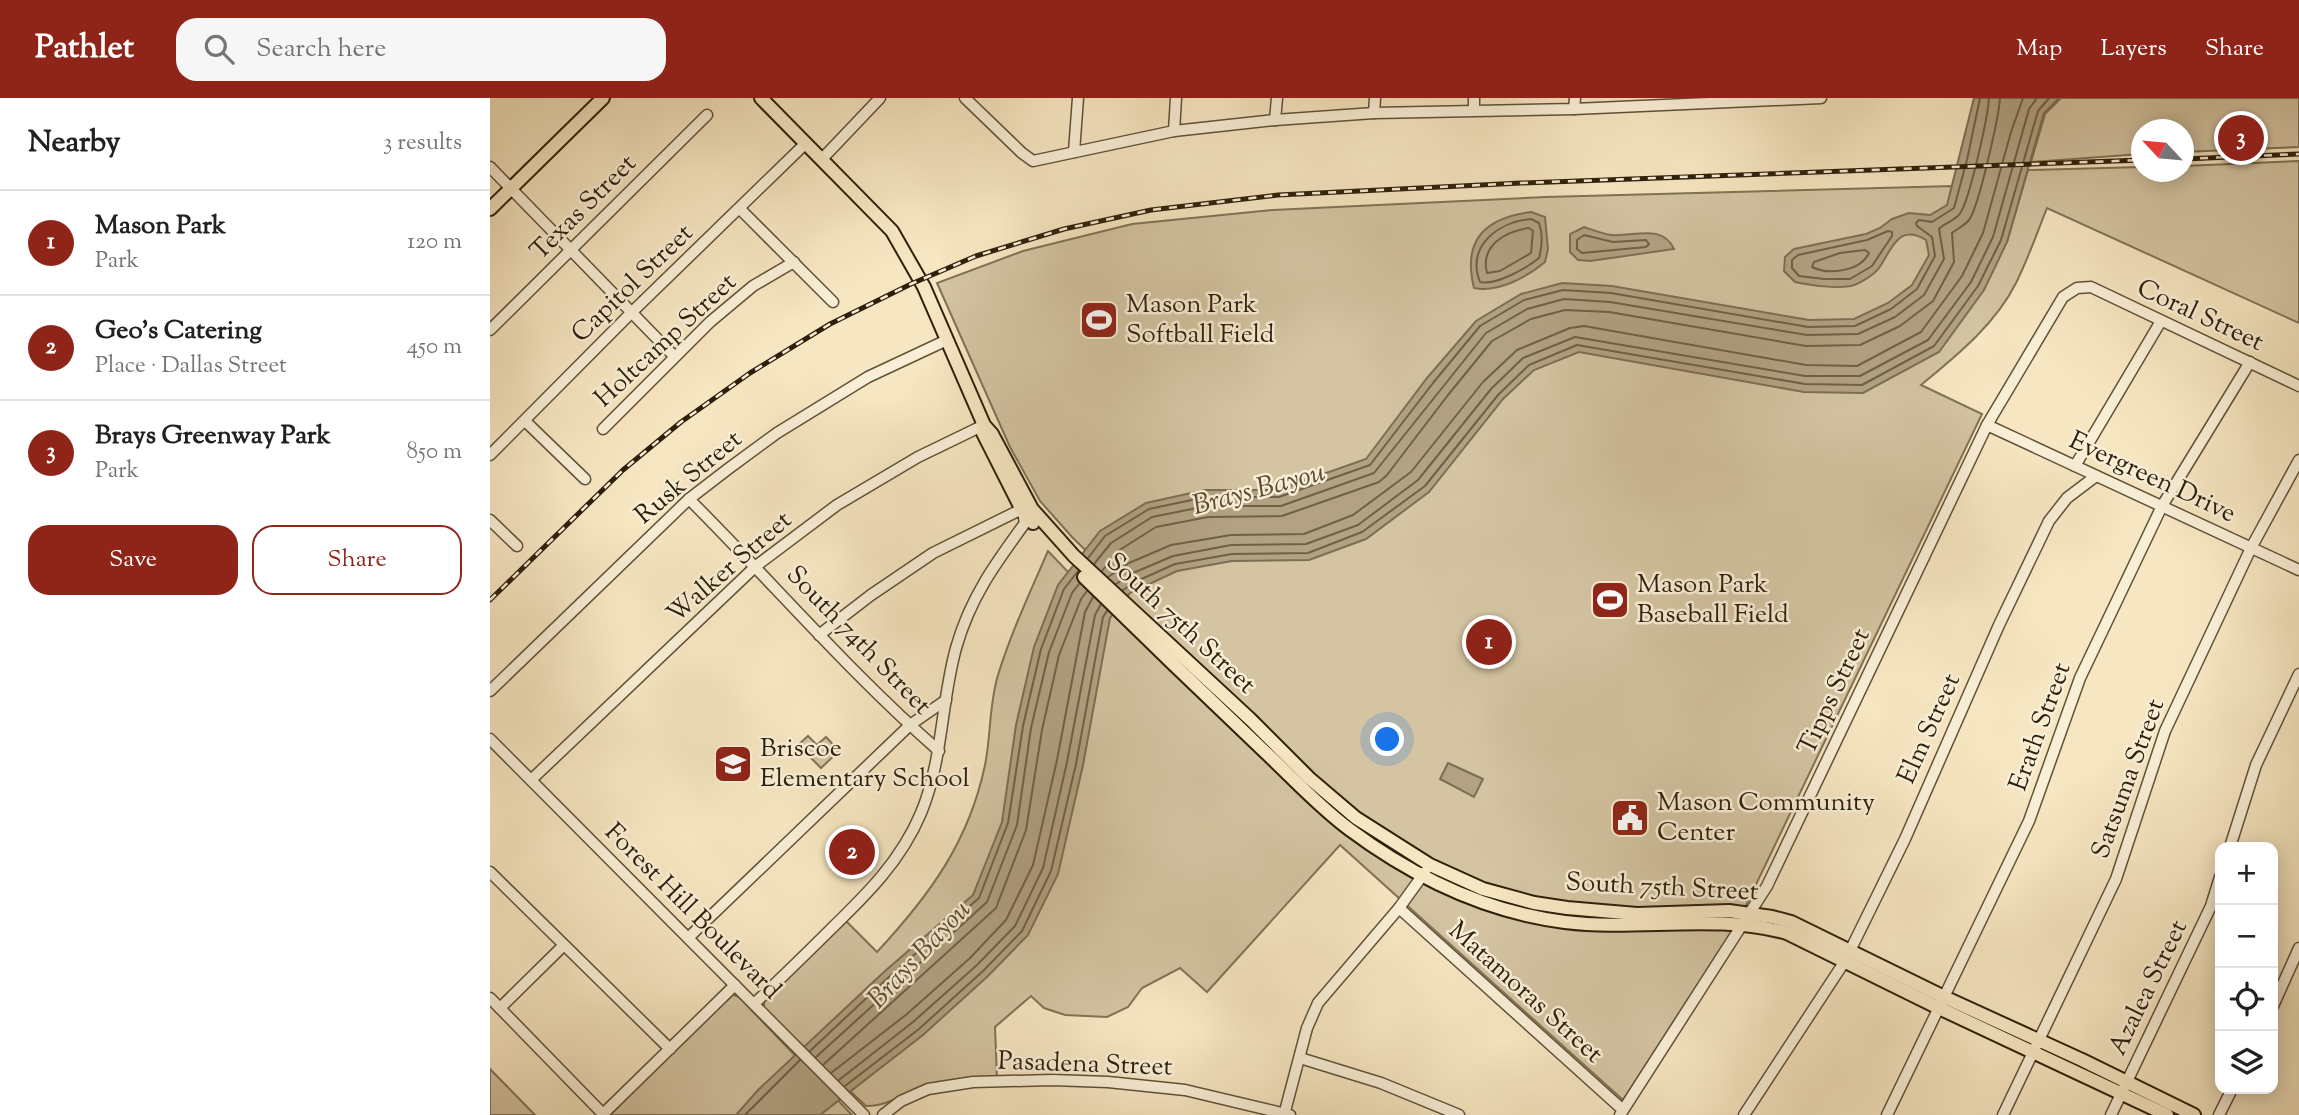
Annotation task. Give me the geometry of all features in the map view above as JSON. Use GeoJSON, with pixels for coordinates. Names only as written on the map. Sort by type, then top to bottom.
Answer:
{"type":"FeatureCollection","features":[{"type":"Feature","properties":{"kind":"main road"},"geometry":{"type":"LineString","coordinates":[[490,209],[603,98]]}},
{"type":"Feature","properties":{"kind":"main road","name":"South 75th Street"},"geometry":{"type":"LineString","coordinates":[[761,98],[892,232],[919,278],[984,425],[986,441],[1023,512],[1135,620],[1280,767],[1348,828],[1422,877],[1479,901],[1637,925],[1713,924],[1770,928],[1847,955]]}},
{"type":"Feature","properties":{"kind":"main road","name":"South 75th Street"},"geometry":{"type":"LineString","coordinates":[[984,425],[992,434],[1032,509],[1061,549]]}},
{"type":"Feature","properties":{"kind":"main road","name":"South 75th Street"},"geometry":{"type":"LineString","coordinates":[[1135,620],[1250,719],[1309,778],[1356,818],[1430,865],[1483,890],[1534,903],[1566,915],[1729,911],[1791,922],[1847,955],[1942,1003],[2124,1087],[2194,1115]]}},
{"type":"Feature","properties":{"kind":"main road","name":"South 75th Street"},"geometry":{"type":"LineString","coordinates":[[2124,1087],[2167,1115]]}},
{"type":"Feature","properties":{"kind":"street"},"geometry":{"type":"LineString","coordinates":[[822,159],[880,98]]}},
{"type":"Feature","properties":{"kind":"street"},"geometry":{"type":"LineString","coordinates":[[965,98],[1033,161],[1174,131],[1275,120],[1574,103],[1821,98]]}},
{"type":"Feature","properties":{"kind":"street"},"geometry":{"type":"LineString","coordinates":[[978,112],[979,98]]}},
{"type":"Feature","properties":{"kind":"street"},"geometry":{"type":"LineString","coordinates":[[1074,152],[1078,98]]}},
{"type":"Feature","properties":{"kind":"street"},"geometry":{"type":"LineString","coordinates":[[1174,131],[1176,98]]}},
{"type":"Feature","properties":{"kind":"street"},"geometry":{"type":"LineString","coordinates":[[1275,120],[1277,98]]}},
{"type":"Feature","properties":{"kind":"street"},"geometry":{"type":"LineString","coordinates":[[1374,113],[1375,98]]}},
{"type":"Feature","properties":{"kind":"street"},"geometry":{"type":"LineString","coordinates":[[1474,98],[1474,110]]}},
{"type":"Feature","properties":{"kind":"street","name":"Texas Street"},"geometry":{"type":"LineString","coordinates":[[490,330],[707,115]]}},
{"type":"Feature","properties":{"kind":"street","name":"Capitol Street"},"geometry":{"type":"LineString","coordinates":[[490,455],[806,143]]}},
{"type":"Feature","properties":{"kind":"street"},"geometry":{"type":"LineString","coordinates":[[490,167],[674,356]]}},
{"type":"Feature","properties":{"kind":"street"},"geometry":{"type":"LineString","coordinates":[[740,209],[833,302]]}},
{"type":"Feature","properties":{"kind":"street","name":"Holtcamp Street"},"geometry":{"type":"LineString","coordinates":[[603,429],[710,321],[753,286],[794,262]]}},
{"type":"Feature","properties":{"kind":"street","name":"Coral Street"},"geometry":{"type":"LineString","coordinates":[[2082,288],[2091,288],[2299,386]]}},
{"type":"Feature","properties":{"kind":"street","name":"Tipps Street"},"geometry":{"type":"LineString","coordinates":[[1621,1113],[1767,886],[1987,425],[2063,297],[2082,288]]}},
{"type":"Feature","properties":{"kind":"street"},"geometry":{"type":"LineString","coordinates":[[2075,466],[2161,321]]}},
{"type":"Feature","properties":{"kind":"street","name":"Rusk Street"},"geometry":{"type":"LineString","coordinates":[[490,691],[690,499],[788,426],[868,377],[947,340]]}},
{"type":"Feature","properties":{"kind":"street","name":"Erath Street"},"geometry":{"type":"LineString","coordinates":[[1887,1115],[2029,821],[2080,678],[2162,506],[2250,362]]}},
{"type":"Feature","properties":{"kind":"street"},"geometry":{"type":"LineString","coordinates":[[525,421],[585,479]]}},
{"type":"Feature","properties":{"kind":"street","name":"Walker Street"},"geometry":{"type":"LineString","coordinates":[[531,780],[756,566],[837,505],[918,457],[984,425]]}},
{"type":"Feature","properties":{"kind":"street","name":"Evergreen Drive"},"geometry":{"type":"LineString","coordinates":[[1987,425],[2299,570]]}},
{"type":"Feature","properties":{"kind":"street","name":"Satsuma Street"},"geometry":{"type":"LineString","coordinates":[[2003,1115],[2116,879],[2165,731],[2251,548],[2299,460]]}},
{"type":"Feature","properties":{"kind":"street","name":"Elm Street"},"geometry":{"type":"LineString","coordinates":[[1744,1115],[1847,955],[1905,839],[1999,625],[2049,521],[2067,498],[2096,476]]}},
{"type":"Feature","properties":{"kind":"street","name":"South 74th Street"},"geometry":{"type":"LineString","coordinates":[[690,499],[819,635],[939,751]]}},
{"type":"Feature","properties":{"kind":"street"},"geometry":{"type":"LineString","coordinates":[[754,1004],[879,883],[902,850],[920,816],[931,786],[955,650],[967,614],[986,576],[1024,523],[1023,512],[1018,511],[933,553],[871,595],[819,635]]}},
{"type":"Feature","properties":{"kind":"street"},"geometry":{"type":"LineString","coordinates":[[490,520],[517,546]]}},
{"type":"Feature","properties":{"kind":"street"},"geometry":{"type":"LineString","coordinates":[[2232,842],[2256,765],[2299,674]]}},
{"type":"Feature","properties":{"kind":"street"},"geometry":{"type":"LineString","coordinates":[[689,937],[910,725],[946,700]]}},
{"type":"Feature","properties":{"kind":"street","name":"Forest Hill Boulevard"},"geometry":{"type":"LineString","coordinates":[[490,739],[864,1115]]}},
{"type":"Feature","properties":{"kind":"street"},"geometry":{"type":"LineString","coordinates":[[1286,1114],[1307,1028],[1318,1003],[1399,908],[1430,865]]}},
{"type":"Feature","properties":{"kind":"street"},"geometry":{"type":"LineString","coordinates":[[490,872],[670,1049]]}},
{"type":"Feature","properties":{"kind":"street","name":"Azalea Street"},"geometry":{"type":"LineString","coordinates":[[2111,1115],[2215,893]]}},
{"type":"Feature","properties":{"kind":"street","name":"Matamoras Street"},"geometry":{"type":"LineString","coordinates":[[1399,908],[1621,1113]]}},
{"type":"Feature","properties":{"kind":"street"},"geometry":{"type":"LineString","coordinates":[[500,1008],[563,946]]}},
{"type":"Feature","properties":{"kind":"street"},"geometry":{"type":"LineString","coordinates":[[2278,995],[2299,948]]}},
{"type":"Feature","properties":{"kind":"street"},"geometry":{"type":"LineString","coordinates":[[490,998],[603,1114],[735,985]]}},
{"type":"Feature","properties":{"kind":"street"},"geometry":{"type":"LineString","coordinates":[[1300,1058],[1381,1083],[1459,1115]]}},
{"type":"Feature","properties":{"kind":"street","name":"Pasadena Street"},"geometry":{"type":"LineString","coordinates":[[883,1115],[901,1101],[928,1089],[973,1082],[1052,1080],[1108,1082],[1185,1090],[1286,1114]]}},
{"type":"Feature","properties":{"kind":"street"},"geometry":{"type":"LineString","coordinates":[[2219,1115],[2230,1094]]}},
{"type":"Feature","properties":{"kind":"shaded area"},"geometry":{"type":"Polygon","coordinates":[[[2061,98],[2299,98],[2299,147],[2194,152],[2194,119],[2131,119],[2131,155],[2031,162],[2045,114],[2061,98]]]}},
{"type":"Feature","properties":{"kind":"shaded area"},"geometry":{"type":"Polygon","coordinates":[[[2299,161],[2299,323],[2047,208],[2020,274],[1997,313],[1974,339],[1921,385],[1982,414],[1738,922],[1623,1100],[1340,845],[1207,992],[1180,968],[1142,988],[1128,1007],[1107,1017],[1065,1015],[1044,1008],[1031,996],[995,1027],[997,1078],[930,1085],[882,1104],[866,1106],[764,1010],[764,1000],[845,920],[877,952],[930,889],[969,819],[985,765],[995,686],[1021,613],[1048,551],[1068,572],[1129,593],[1040,501],[1010,447],[937,283],[1023,251],[1132,224],[1273,210],[1546,197],[1953,186],[1939,236],[2007,242],[2028,170],[2131,167],[2131,182],[2194,182],[2194,166],[2299,161]]]}},
{"type":"Feature","properties":{"kind":"shaded area"},"geometry":{"type":"Polygon","coordinates":[[[808,736],[817,745],[826,737],[839,751],[821,768],[798,745],[808,736]]]}},
{"type":"Feature","properties":{"kind":"shaded area"},"geometry":{"type":"Polygon","coordinates":[[[731,994],[739,997],[852,1115],[610,1115],[731,994]]]}},
{"type":"Feature","properties":{"kind":"shaded area"},"geometry":{"type":"Polygon","coordinates":[[[490,1069],[535,1115],[490,1115],[490,1069]]]}},
{"type":"Feature","properties":{"kind":"water","name":"Brays Bayou"},"geometry":{"type":"Polygon","coordinates":[[[1974,98],[2059,98],[2044,113],[2007,242],[1984,290],[1939,352],[1863,393],[1804,392],[1579,352],[1534,370],[1503,399],[1429,492],[1366,539],[1309,560],[1232,561],[1177,571],[1130,593],[1110,618],[1083,765],[1058,874],[1028,935],[988,976],[923,1035],[820,1115],[736,1115],[758,1090],[885,971],[973,895],[1002,822],[1016,725],[1034,647],[1058,585],[1100,531],[1146,503],[1205,490],[1278,490],[1366,459],[1427,378],[1476,321],[1521,294],[1562,283],[1612,286],[1809,320],[1854,319],[1888,303],[1912,285],[1929,255],[1926,240],[1916,236],[1902,236],[1892,246],[1877,271],[1858,283],[1844,287],[1795,282],[1784,271],[1785,257],[1794,249],[1866,234],[1892,219],[1909,213],[1930,215],[1947,205],[1974,98]]]}},
{"type":"Feature","properties":{"kind":"water"},"geometry":{"type":"Polygon","coordinates":[[[1531,212],[1545,217],[1548,249],[1545,262],[1530,273],[1502,286],[1474,288],[1471,257],[1481,234],[1501,220],[1531,212]]]}},
{"type":"Feature","properties":{"kind":"water"},"geometry":{"type":"Polygon","coordinates":[[[1584,227],[1612,235],[1655,234],[1669,241],[1674,249],[1590,261],[1578,260],[1570,252],[1570,234],[1584,227]]]}},
{"type":"Feature","properties":{"kind":"water"},"geometry":{"type":"Polygon","coordinates":[[[1448,763],[1483,779],[1474,797],[1440,779],[1448,763]]]}},
{"type":"Feature","properties":{"kind":"railway"},"geometry":{"type":"LineString","coordinates":[[2194,159],[2299,154]]}},
{"type":"Feature","properties":{"kind":"railway"},"geometry":{"type":"LineString","coordinates":[[490,600],[623,470],[681,422],[750,373],[830,324],[911,284],[976,256],[1064,229],[1151,210],[1278,195],[1521,183],[2131,160]]}},
{"type":"Feature","properties":{"kind":"place","name":"Brays Greenway Park"},"geometry":{"type":"Point","coordinates":[2241,138]}},
{"type":"Feature","properties":{"kind":"place","name":"Mason Park Softball Field"},"geometry":{"type":"Point","coordinates":[1099,320]}},
{"type":"Feature","properties":{"kind":"place","name":"Mason Park Baseball Field"},"geometry":{"type":"Point","coordinates":[1610,600]}},
{"type":"Feature","properties":{"kind":"place","name":"Mason Park"},"geometry":{"type":"Point","coordinates":[1489,642]}},
{"type":"Feature","properties":{"kind":"place","name":"Briscoe Elementary School"},"geometry":{"type":"Point","coordinates":[733,764]}},
{"type":"Feature","properties":{"kind":"place","name":"Mason Community Center"},"geometry":{"type":"Point","coordinates":[1630,818]}},
{"type":"Feature","properties":{"kind":"place","name":"Geo's Catering"},"geometry":{"type":"Point","coordinates":[852,852]}}]}
